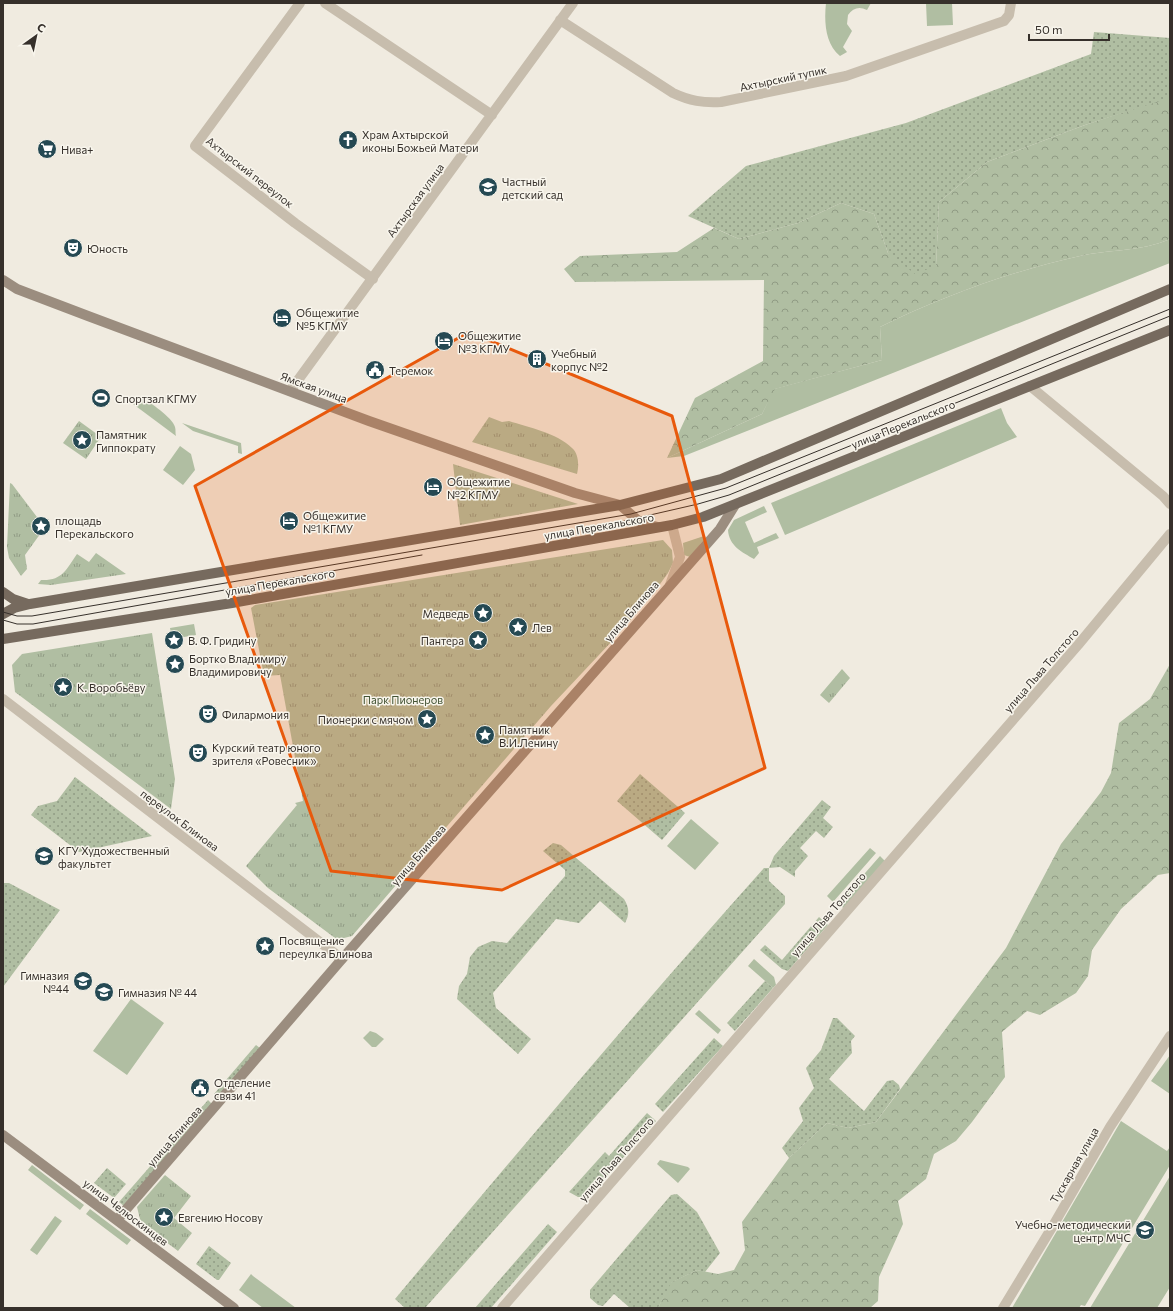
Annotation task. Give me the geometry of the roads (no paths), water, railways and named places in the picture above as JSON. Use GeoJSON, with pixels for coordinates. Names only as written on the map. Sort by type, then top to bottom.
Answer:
{"type":"FeatureCollection","features":[{"type":"Feature","properties":{"kind":"main road","name":"улица Перекальского"},"geometry":{"type":"LineString","coordinates":[[3,614],[14,608],[30,604],[620,505],[720,479],[1170,289]]}},
{"type":"Feature","properties":{"kind":"main road","name":"улица Перекальского"},"geometry":{"type":"LineString","coordinates":[[3,639],[224,604],[672,525],[703,517],[735,506],[1170,330]]}},
{"type":"Feature","properties":{"kind":"main road"},"geometry":{"type":"LineString","coordinates":[[3,592],[18,602],[30,604]]}},
{"type":"Feature","properties":{"kind":"main road"},"geometry":{"type":"LineString","coordinates":[[3,634],[24,635]]}},
{"type":"Feature","properties":{"kind":"street","name":"Ахтырский переулок"},"geometry":{"type":"LineString","coordinates":[[300,3],[195,146],[289,218],[373,279]]}},
{"type":"Feature","properties":{"kind":"street"},"geometry":{"type":"LineString","coordinates":[[325,3],[492,115]]}},
{"type":"Feature","properties":{"kind":"street","name":"Ахтырская улица"},"geometry":{"type":"LineString","coordinates":[[290,391],[573,3]]}},
{"type":"Feature","properties":{"kind":"street","name":"Ахтырский тупик"},"geometry":{"type":"LineString","coordinates":[[560,20],[673,93],[690,100],[705,103],[722,102],[846,76],[1004,21],[1009,15],[1010,3]]}},
{"type":"Feature","properties":{"kind":"street","name":"Ямская улица"},"geometry":{"type":"LineString","coordinates":[[3,280],[17,289],[389,428],[561,488],[620,505]]}},
{"type":"Feature","properties":{"kind":"street"},"geometry":{"type":"LineString","coordinates":[[1030,386],[1163,496],[1170,504]]}},
{"type":"Feature","properties":{"kind":"street"},"geometry":{"type":"LineString","coordinates":[[620,505],[642,523],[660,527],[672,525],[680,557],[670,585]]}},
{"type":"Feature","properties":{"kind":"street","name":"улица Блинова"},"geometry":{"type":"LineString","coordinates":[[117,1220],[342,959],[720,529],[735,506]]}},
{"type":"Feature","properties":{"kind":"street","name":"улица Льва Толстого"},"geometry":{"type":"LineString","coordinates":[[502,1308],[1078,645],[1170,534]]}},
{"type":"Feature","properties":{"kind":"street","name":"переулок Блинова"},"geometry":{"type":"LineString","coordinates":[[3,699],[342,959]]}},
{"type":"Feature","properties":{"kind":"street","name":"Тускарная улица"},"geometry":{"type":"LineString","coordinates":[[1003,1308],[1110,1127],[1170,1036]]}},
{"type":"Feature","properties":{"kind":"street","name":"улица Челюскинцев"},"geometry":{"type":"LineString","coordinates":[[3,1134],[234,1308]]}},
{"type":"Feature","properties":{"kind":"tram line"},"geometry":{"type":"LineString","coordinates":[[3,612],[17,616],[32,616],[631,514],[726,488],[1170,309]]}},
{"type":"Feature","properties":{"kind":"tram line"},"geometry":{"type":"LineString","coordinates":[[624,521],[698,504],[729,495],[1170,316]]}},
{"type":"Feature","properties":{"kind":"tram line"},"geometry":{"type":"LineString","coordinates":[[3,620],[17,624],[33,624],[422,555]]}},
{"type":"Feature","properties":{"kind":"place","name":"Храм Ахтырской иконы Божьей Матери"},"geometry":{"type":"Point","coordinates":[348,140]}},
{"type":"Feature","properties":{"kind":"place","name":"Нива+"},"geometry":{"type":"Point","coordinates":[47,149]}},
{"type":"Feature","properties":{"kind":"place","name":"Частный детский сад"},"geometry":{"type":"Point","coordinates":[488,187]}},
{"type":"Feature","properties":{"kind":"place","name":"Юность"},"geometry":{"type":"Point","coordinates":[73,248]}},
{"type":"Feature","properties":{"kind":"place","name":"Общежитие №5 КГМУ"},"geometry":{"type":"Point","coordinates":[282,318]}},
{"type":"Feature","properties":{"kind":"place","name":"Общежитие №3 КГМУ"},"geometry":{"type":"Point","coordinates":[444,341]}},
{"type":"Feature","properties":{"kind":"place","name":"Учебный корпус №2"},"geometry":{"type":"Point","coordinates":[537,359]}},
{"type":"Feature","properties":{"kind":"place","name":"Теремок"},"geometry":{"type":"Point","coordinates":[375,370]}},
{"type":"Feature","properties":{"kind":"place","name":"Спортзал КГМУ"},"geometry":{"type":"Point","coordinates":[101,398]}},
{"type":"Feature","properties":{"kind":"place","name":"Памятник Гиппократу"},"geometry":{"type":"Point","coordinates":[82,440]}},
{"type":"Feature","properties":{"kind":"place","name":"Общежитие №2 КГМУ"},"geometry":{"type":"Point","coordinates":[433,487]}},
{"type":"Feature","properties":{"kind":"place","name":"Общежитие №1 КГМУ"},"geometry":{"type":"Point","coordinates":[289,521]}},
{"type":"Feature","properties":{"kind":"place","name":"площадь Перекальского"},"geometry":{"type":"Point","coordinates":[41,526]}},
{"type":"Feature","properties":{"kind":"place","name":"Медведь"},"geometry":{"type":"Point","coordinates":[483,613]}},
{"type":"Feature","properties":{"kind":"place","name":"Лев"},"geometry":{"type":"Point","coordinates":[518,627]}},
{"type":"Feature","properties":{"kind":"place","name":"В. Ф. Гридину"},"geometry":{"type":"Point","coordinates":[174,640]}},
{"type":"Feature","properties":{"kind":"place","name":"Пантера"},"geometry":{"type":"Point","coordinates":[478,640]}},
{"type":"Feature","properties":{"kind":"place","name":"Бортко Владимиру Владимировичу"},"geometry":{"type":"Point","coordinates":[175,664]}},
{"type":"Feature","properties":{"kind":"place","name":"К. Воробьёву"},"geometry":{"type":"Point","coordinates":[63,687]}},
{"type":"Feature","properties":{"kind":"place","name":"Филармония"},"geometry":{"type":"Point","coordinates":[208,714]}},
{"type":"Feature","properties":{"kind":"place","name":"Пионерки с мячом"},"geometry":{"type":"Point","coordinates":[427,719]}},
{"type":"Feature","properties":{"kind":"place","name":"Памятник В.И.Ленину"},"geometry":{"type":"Point","coordinates":[485,735]}},
{"type":"Feature","properties":{"kind":"place","name":"Курский театр юного зрителя «Ровесник»"},"geometry":{"type":"Point","coordinates":[198,753]}},
{"type":"Feature","properties":{"kind":"place","name":"КГУ Художественный факультет"},"geometry":{"type":"Point","coordinates":[44,856]}},
{"type":"Feature","properties":{"kind":"place","name":"Посвящение переулка Блинова"},"geometry":{"type":"Point","coordinates":[265,946]}},
{"type":"Feature","properties":{"kind":"place","name":"Гимназия №44"},"geometry":{"type":"Point","coordinates":[83,981]}},
{"type":"Feature","properties":{"kind":"place","name":"Гимназия № 44"},"geometry":{"type":"Point","coordinates":[104,992]}},
{"type":"Feature","properties":{"kind":"place","name":"Отделение связи 41"},"geometry":{"type":"Point","coordinates":[200,1088]}},
{"type":"Feature","properties":{"kind":"place","name":"Евгению Носову"},"geometry":{"type":"Point","coordinates":[164,1217]}},
{"type":"Feature","properties":{"kind":"place","name":"Учебно-методический центр МЧС"},"geometry":{"type":"Point","coordinates":[1145,1230]}},
{"type":"Feature","properties":{"kind":"park label","name":"Парк Пионеров"},"geometry":{"type":"Point","coordinates":[403,699]}}]}
